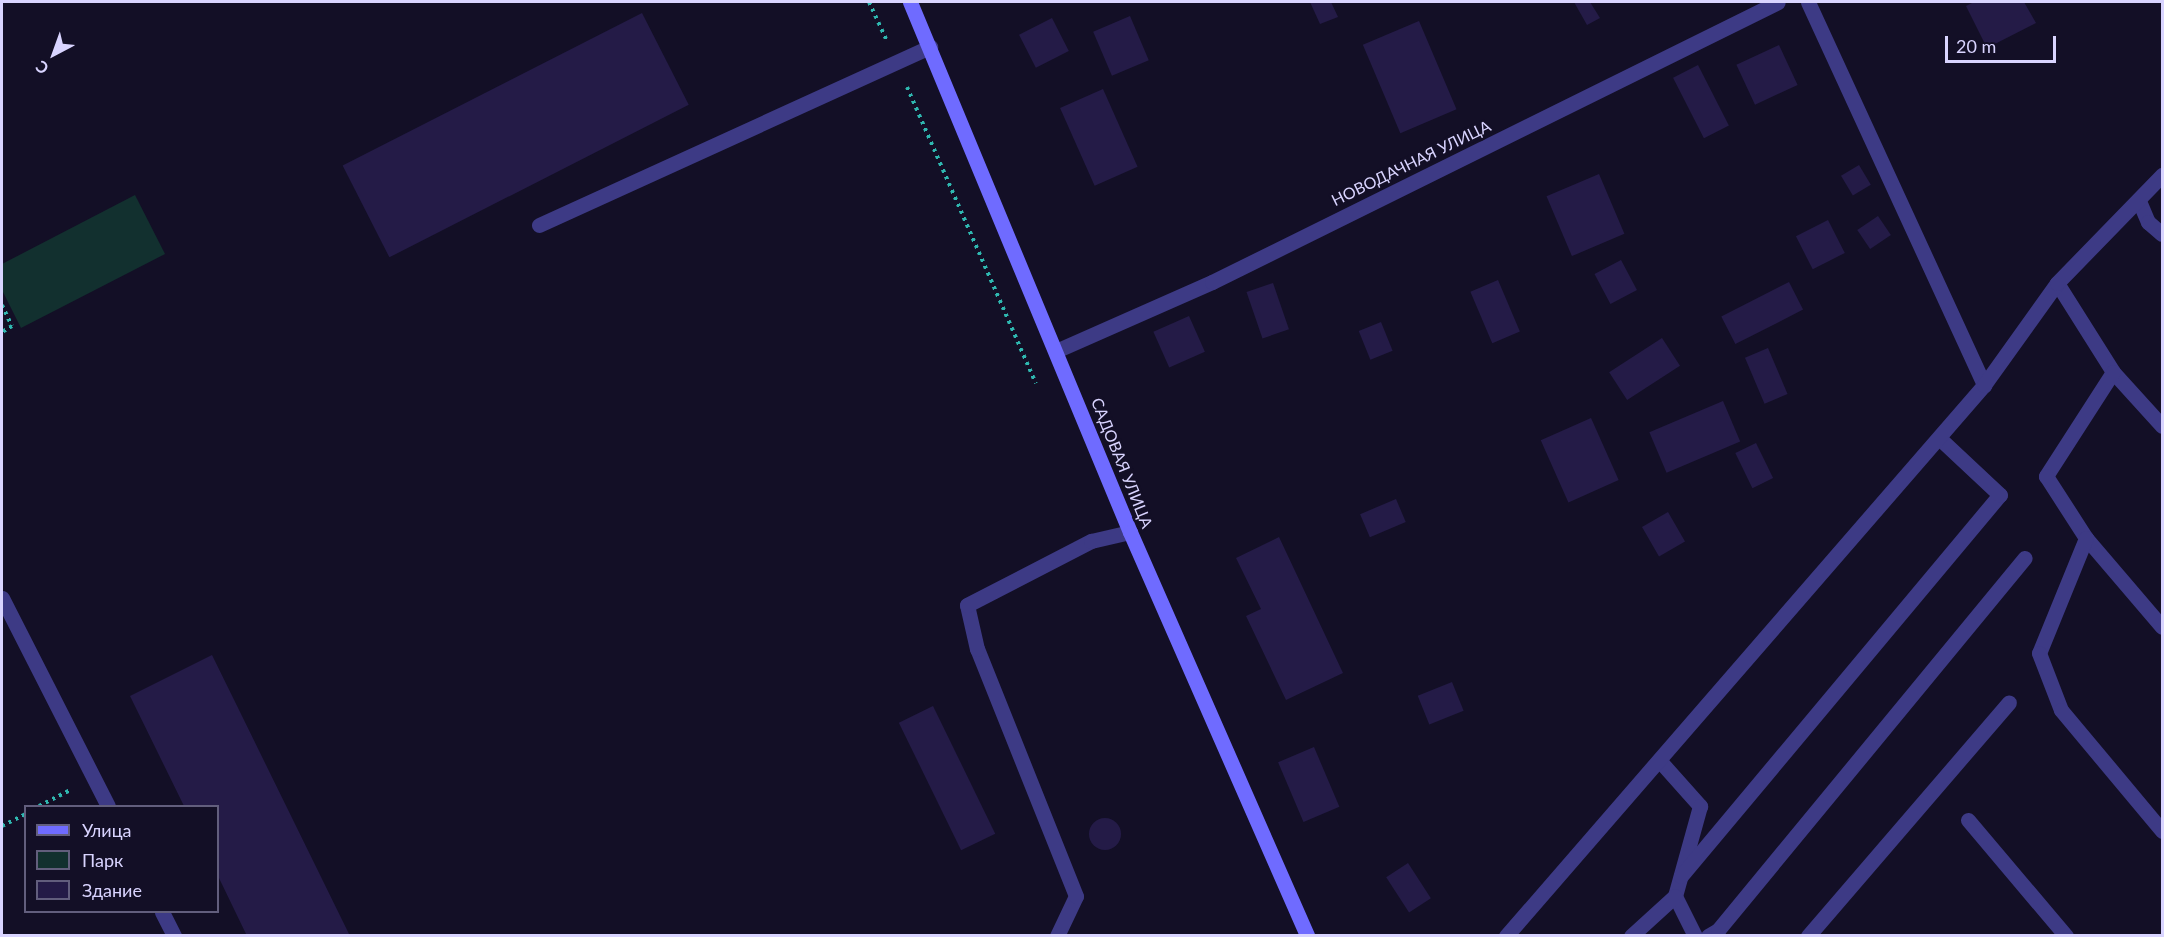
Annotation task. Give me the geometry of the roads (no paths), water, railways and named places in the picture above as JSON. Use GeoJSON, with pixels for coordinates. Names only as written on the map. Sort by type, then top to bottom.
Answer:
{"type":"FeatureCollection","features":[{"type":"Feature","properties":{"kind":"street","name":"САДОВАЯ УЛИЦА"},"geometry":{"type":"LineString","coordinates":[[910,2],[1058,350],[1130,532],[1307,936]]}},
{"type":"Feature","properties":{"kind":"street","name":"НОВОДАЧНАЯ УЛИЦА"},"geometry":{"type":"LineString","coordinates":[[1058,350],[1212,282],[1778,2]]}},
{"type":"Feature","properties":{"kind":"street"},"geometry":{"type":"LineString","coordinates":[[1808,2],[1984,385]]}},
{"type":"Feature","properties":{"kind":"street"},"geometry":{"type":"LineString","coordinates":[[539,225],[930,47]]}},
{"type":"Feature","properties":{"kind":"street"},"geometry":{"type":"LineString","coordinates":[[1506,936],[1984,385],[2057,283],[2163,175]]}},
{"type":"Feature","properties":{"kind":"street"},"geometry":{"type":"LineString","coordinates":[[2139,201],[2148,222],[2163,234]]}},
{"type":"Feature","properties":{"kind":"street"},"geometry":{"type":"LineString","coordinates":[[2057,283],[2113,372],[2163,426]]}},
{"type":"Feature","properties":{"kind":"street"},"geometry":{"type":"LineString","coordinates":[[2113,372],[2046,476],[2086,538],[2163,627]]}},
{"type":"Feature","properties":{"kind":"street"},"geometry":{"type":"LineString","coordinates":[[1681,876],[2000,495],[1939,438]]}},
{"type":"Feature","properties":{"kind":"street"},"geometry":{"type":"LineString","coordinates":[[1057,936],[1076,896],[977,648],[967,605],[1091,541],[1130,532]]}},
{"type":"Feature","properties":{"kind":"street"},"geometry":{"type":"LineString","coordinates":[[2086,538],[2039,653],[2061,711],[2163,831]]}},
{"type":"Feature","properties":{"kind":"street"},"geometry":{"type":"LineString","coordinates":[[1708,936],[1718,930],[2025,558]]}},
{"type":"Feature","properties":{"kind":"street"},"geometry":{"type":"LineString","coordinates":[[2,598],[107,805]]}},
{"type":"Feature","properties":{"kind":"street"},"geometry":{"type":"LineString","coordinates":[[1808,936],[2008,702]]}},
{"type":"Feature","properties":{"kind":"street"},"geometry":{"type":"LineString","coordinates":[[1631,936],[1676,896],[1700,807],[1659,760]]}},
{"type":"Feature","properties":{"kind":"street"},"geometry":{"type":"LineString","coordinates":[[1968,820],[2066,936]]}},
{"type":"Feature","properties":{"kind":"street"},"geometry":{"type":"LineString","coordinates":[[1676,896],[1695,936]]}},
{"type":"Feature","properties":{"kind":"street"},"geometry":{"type":"LineString","coordinates":[[162,913],[174,936]]}}]}
